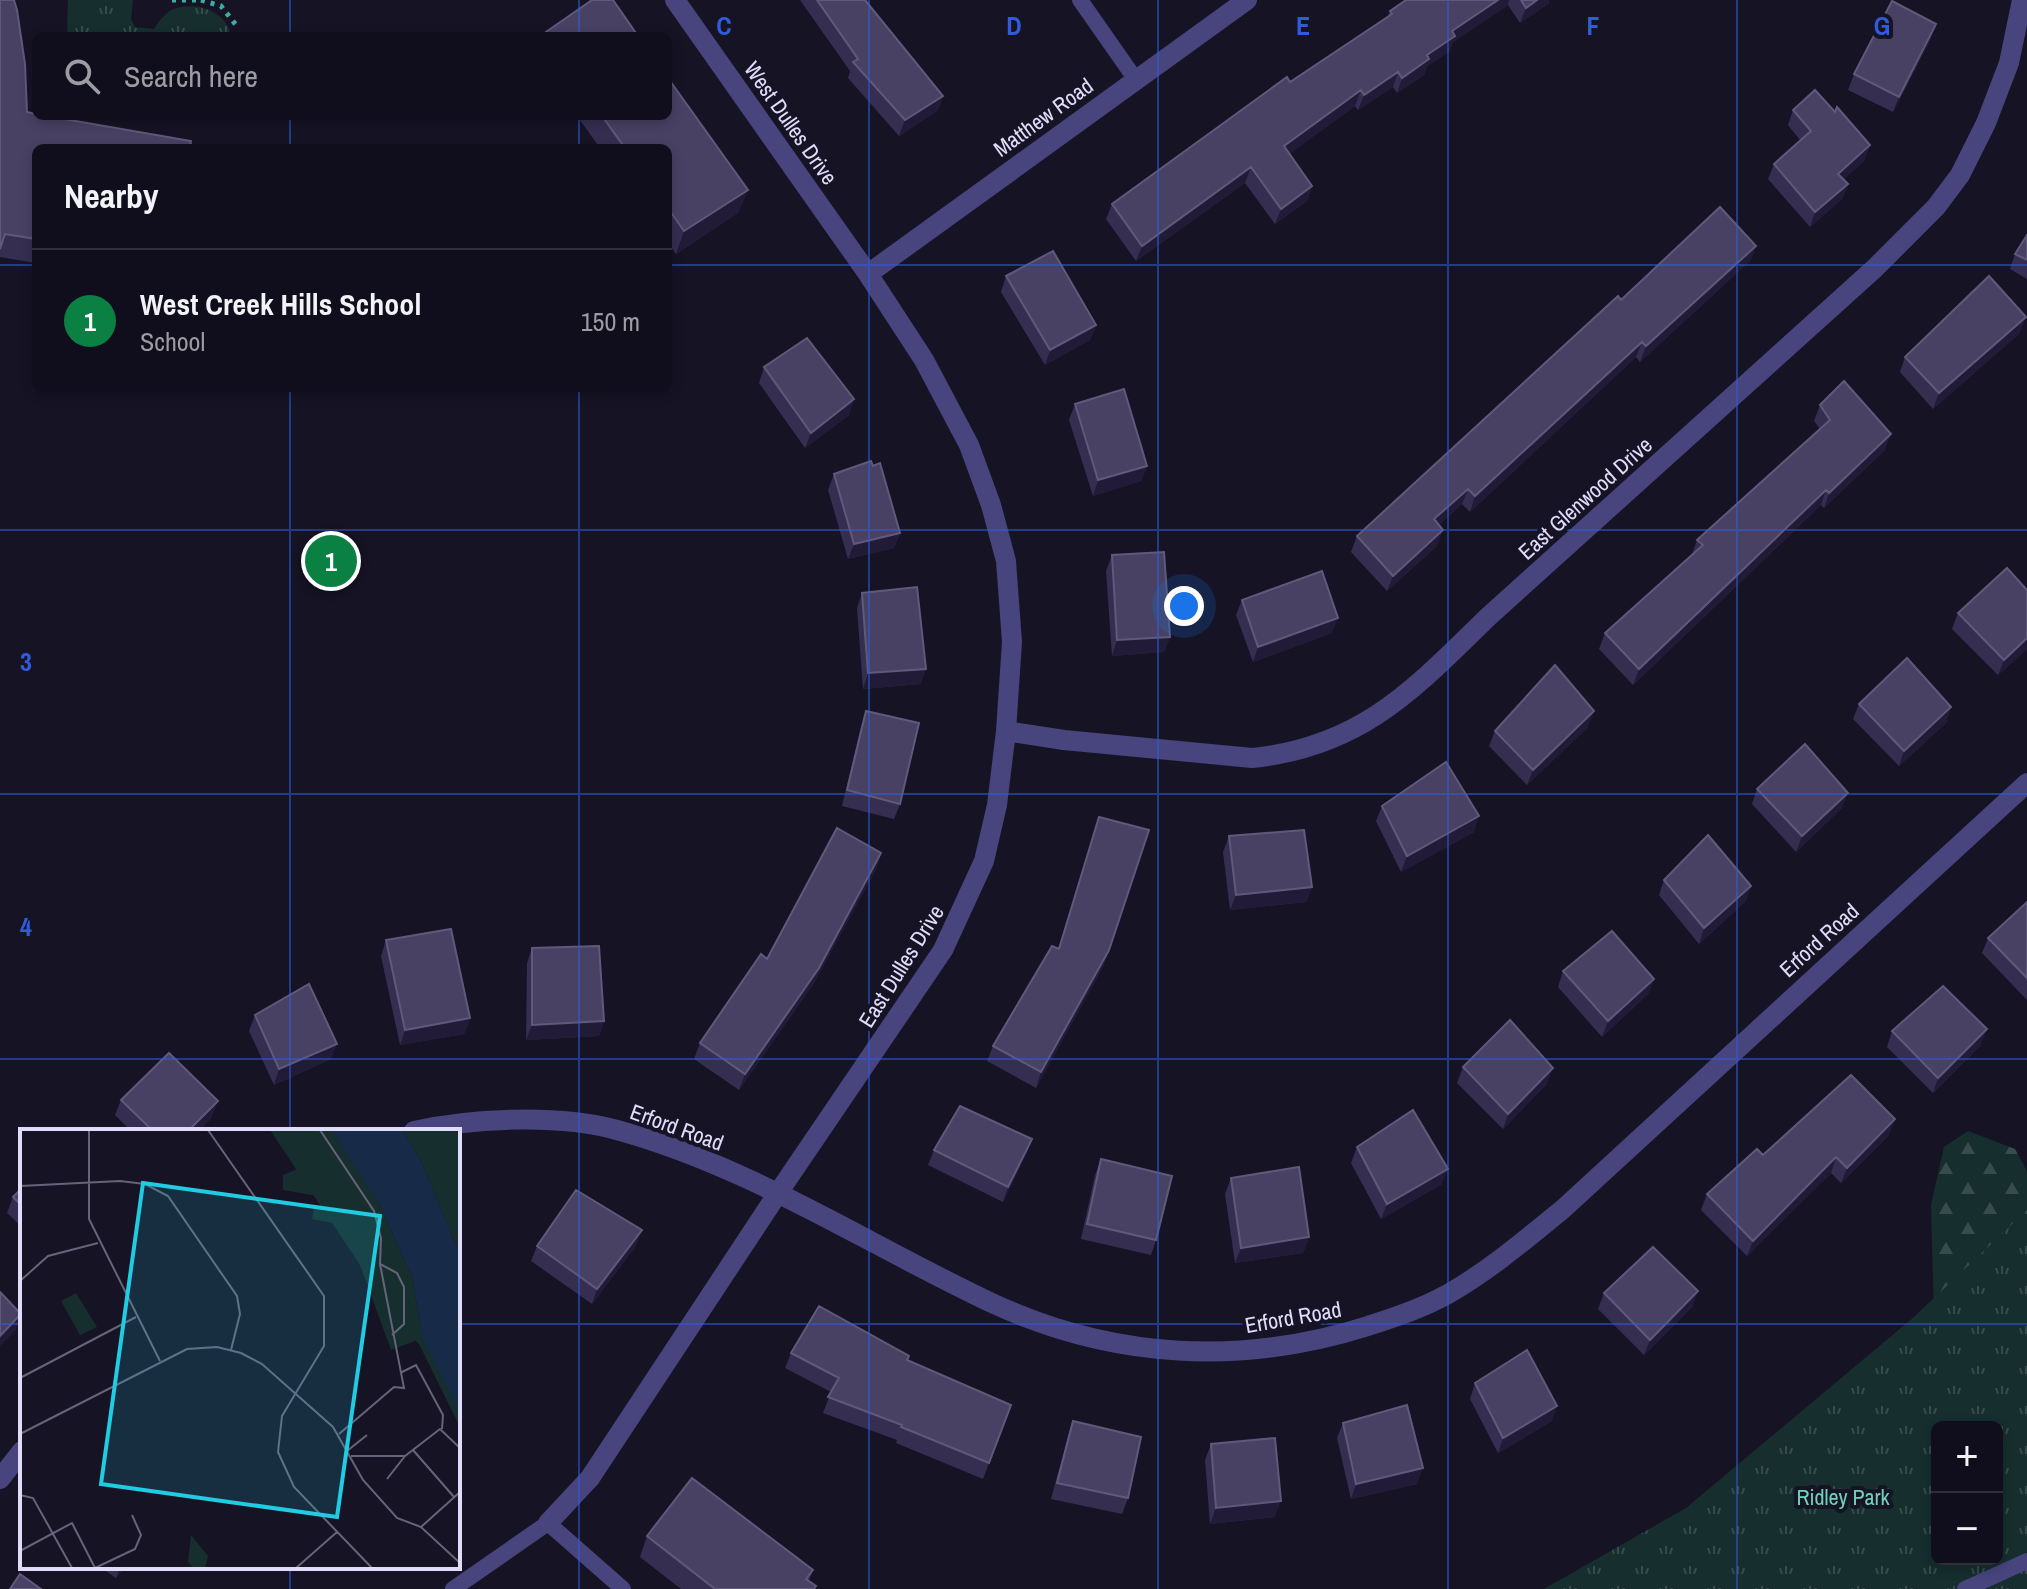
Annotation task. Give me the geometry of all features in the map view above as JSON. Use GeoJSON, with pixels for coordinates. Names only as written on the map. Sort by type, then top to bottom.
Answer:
{"type":"FeatureCollection","features":[{"type":"Feature","properties":{"kind":"street","name":"West Dulles Drive"},"geometry":{"type":"LineString","coordinates":[[675,0],[868,274]]}},
{"type":"Feature","properties":{"kind":"street","name":"Matthew Road"},"geometry":{"type":"LineString","coordinates":[[868,274],[1247,0]]}},
{"type":"Feature","properties":{"kind":"street","name":"East Glenwood Drive"},"geometry":{"type":"LineString","coordinates":[[1006,731],[1064,740],[1252,758],[1326,742],[1369,722],[1427,677],[1488,617],[1874,269],[1936,207],[1960,175],[1986,123],[2009,63],[2022,0]]}},
{"type":"Feature","properties":{"kind":"street","name":"East Dulles Drive"},"geometry":{"type":"LineString","coordinates":[[548,1523],[590,1478],[778,1193],[879,1048],[943,950],[984,861],[997,805],[1006,731],[1012,642],[1006,561],[991,505],[963,433],[924,360],[868,274]]}},
{"type":"Feature","properties":{"kind":"street","name":"Erford Road"},"geometry":{"type":"LineString","coordinates":[[431,1129],[500,1121],[562,1122],[615,1129],[686,1153],[778,1193],[996,1305],[1061,1330],[1121,1345],[1189,1352],[1255,1351],[1332,1337],[1395,1318],[1445,1295],[1475,1278],[1563,1209],[2027,783]]}},
{"type":"Feature","properties":{"kind":"street"},"geometry":{"type":"LineString","coordinates":[[0,1479],[20,1454]]}},
{"type":"Feature","properties":{"kind":"lane"},"geometry":{"type":"LineString","coordinates":[[1080,0],[1136,80]]}},
{"type":"Feature","properties":{"kind":"lane"},"geometry":{"type":"LineString","coordinates":[[453,1589],[548,1523],[623,1589]]}},
{"type":"Feature","properties":{"kind":"lane"},"geometry":{"type":"LineString","coordinates":[[1965,1589],[2027,1561]]}},
{"type":"Feature","properties":{"kind":"path"},"geometry":{"type":"LineString","coordinates":[[172,0],[199,0],[221,6],[236,25]]}},
{"type":"Feature","properties":{"kind":"green space"},"geometry":{"type":"Polygon","coordinates":[[[68,0],[133,0],[131,19],[135,27],[154,29],[171,10],[189,6],[216,14],[230,32],[67,32],[68,0]]]}},
{"type":"Feature","properties":{"kind":"green space"},"geometry":{"type":"Polygon","coordinates":[[[1968,1131],[2015,1149],[2027,1171],[2027,1495],[2003,1441],[2003,1421],[1937,1421],[1931,1205],[1944,1147],[1968,1131]]]}},
{"type":"Feature","properties":{"kind":"green space","name":"Ridley Park"},"geometry":{"type":"Polygon","coordinates":[[[2027,1210],[2027,1589],[1544,1589],[1686,1508],[1914,1317],[2027,1210]]]}},
{"type":"Feature","properties":{"kind":"building"},"geometry":{"type":"Polygon","coordinates":[[[0,0],[14,0],[25,64],[27,112],[32,113],[32,120],[70,120],[191,141],[191,144],[32,144],[32,238],[5,234],[0,249],[0,0]]]}},
{"type":"Feature","properties":{"kind":"building"},"geometry":{"type":"Polygon","coordinates":[[[592,0],[613,0],[635,32],[546,32],[592,0]]]}},
{"type":"Feature","properties":{"kind":"building"},"geometry":{"type":"Polygon","coordinates":[[[817,0],[865,0],[943,96],[905,120],[853,62],[858,59],[817,0]]]}},
{"type":"Feature","properties":{"kind":"building"},"geometry":{"type":"Polygon","coordinates":[[[1406,0],[1498,0],[1452,31],[1455,36],[1427,55],[1429,59],[1402,78],[1398,72],[1364,95],[1361,90],[1284,146],[1312,186],[1281,209],[1251,167],[1142,246],[1112,204],[1287,77],[1290,82],[1392,14],[1390,11],[1406,0]]]}},
{"type":"Feature","properties":{"kind":"building"},"geometry":{"type":"Polygon","coordinates":[[[1521,0],[1537,0],[1526,8],[1521,0]]]}},
{"type":"Feature","properties":{"kind":"building"},"geometry":{"type":"Polygon","coordinates":[[[1892,1],[1936,24],[1899,97],[1854,74],[1892,1]]]}},
{"type":"Feature","properties":{"kind":"building"},"geometry":{"type":"Polygon","coordinates":[[[672,84],[748,190],[684,231],[672,214],[672,144],[622,144],[605,120],[672,120],[672,84]]]}},
{"type":"Feature","properties":{"kind":"building"},"geometry":{"type":"Polygon","coordinates":[[[1815,90],[1835,112],[1837,107],[1870,145],[1838,174],[1848,184],[1815,212],[1774,164],[1811,131],[1793,110],[1815,90]]]}},
{"type":"Feature","properties":{"kind":"building"},"geometry":{"type":"Polygon","coordinates":[[[1720,207],[1756,246],[1646,346],[1642,342],[1475,496],[1468,489],[1434,519],[1443,530],[1393,576],[1357,536],[1618,296],[1621,300],[1720,207]]]}},
{"type":"Feature","properties":{"kind":"building"},"geometry":{"type":"Polygon","coordinates":[[[2027,235],[2027,260],[2015,254],[2027,235]]]}},
{"type":"Feature","properties":{"kind":"building"},"geometry":{"type":"Polygon","coordinates":[[[1053,251],[1096,325],[1050,350],[1006,276],[1053,251]]]}},
{"type":"Feature","properties":{"kind":"building"},"geometry":{"type":"Polygon","coordinates":[[[1989,276],[2026,317],[1939,393],[1905,357],[1989,276]]]}},
{"type":"Feature","properties":{"kind":"building"},"geometry":{"type":"Polygon","coordinates":[[[807,338],[854,399],[811,433],[764,367],[807,338]]]}},
{"type":"Feature","properties":{"kind":"building"},"geometry":{"type":"Polygon","coordinates":[[[1844,381],[1891,434],[1829,493],[1826,490],[1639,669],[1605,633],[1703,545],[1697,540],[1830,420],[1820,405],[1844,381]]]}},
{"type":"Feature","properties":{"kind":"building"},"geometry":{"type":"Polygon","coordinates":[[[1124,389],[1147,466],[1098,480],[1075,404],[1124,389]]]}},
{"type":"Feature","properties":{"kind":"building"},"geometry":{"type":"Polygon","coordinates":[[[871,461],[873,466],[880,463],[900,533],[854,544],[834,474],[871,461]]]}},
{"type":"Feature","properties":{"kind":"building"},"geometry":{"type":"Polygon","coordinates":[[[1164,552],[1170,637],[1117,640],[1112,555],[1164,552]]]}},
{"type":"Feature","properties":{"kind":"building"},"geometry":{"type":"Polygon","coordinates":[[[2007,568],[2027,590],[2027,638],[2004,660],[1958,613],[2007,568]]]}},
{"type":"Feature","properties":{"kind":"building"},"geometry":{"type":"Polygon","coordinates":[[[1322,571],[1338,618],[1258,647],[1242,600],[1322,571]]]}},
{"type":"Feature","properties":{"kind":"building"},"geometry":{"type":"Polygon","coordinates":[[[917,587],[926,669],[868,673],[862,593],[917,587]]]}},
{"type":"Feature","properties":{"kind":"building"},"geometry":{"type":"Polygon","coordinates":[[[1907,658],[1951,707],[1904,751],[1859,704],[1907,658]]]}},
{"type":"Feature","properties":{"kind":"building"},"geometry":{"type":"Polygon","coordinates":[[[1555,665],[1594,711],[1533,770],[1495,731],[1555,665]]]}},
{"type":"Feature","properties":{"kind":"building"},"geometry":{"type":"Polygon","coordinates":[[[866,711],[919,723],[900,804],[847,790],[866,711]]]}},
{"type":"Feature","properties":{"kind":"building"},"geometry":{"type":"Polygon","coordinates":[[[1805,744],[1848,793],[1802,836],[1757,789],[1805,744]]]}},
{"type":"Feature","properties":{"kind":"building"},"geometry":{"type":"Polygon","coordinates":[[[1446,762],[1479,816],[1407,856],[1382,806],[1446,762]]]}},
{"type":"Feature","properties":{"kind":"building"},"geometry":{"type":"Polygon","coordinates":[[[1099,817],[1149,830],[1109,950],[1041,1072],[993,1046],[1052,946],[1059,949],[1099,817]]]}},
{"type":"Feature","properties":{"kind":"building"},"geometry":{"type":"Polygon","coordinates":[[[837,828],[881,853],[819,968],[745,1074],[700,1043],[761,954],[767,959],[837,828]]]}},
{"type":"Feature","properties":{"kind":"building"},"geometry":{"type":"Polygon","coordinates":[[[1304,830],[1312,887],[1236,895],[1229,836],[1304,830]]]}},
{"type":"Feature","properties":{"kind":"building"},"geometry":{"type":"Polygon","coordinates":[[[1708,835],[1751,886],[1704,928],[1664,880],[1708,835]]]}},
{"type":"Feature","properties":{"kind":"building"},"geometry":{"type":"Polygon","coordinates":[[[2027,902],[2027,978],[1988,938],[2027,902]]]}},
{"type":"Feature","properties":{"kind":"building"},"geometry":{"type":"Polygon","coordinates":[[[451,929],[470,1018],[405,1030],[386,940],[451,929]]]}},
{"type":"Feature","properties":{"kind":"building"},"geometry":{"type":"Polygon","coordinates":[[[1612,931],[1654,979],[1608,1021],[1563,971],[1612,931]]]}},
{"type":"Feature","properties":{"kind":"building"},"geometry":{"type":"Polygon","coordinates":[[[599,946],[604,1021],[532,1025],[532,948],[599,946]]]}},
{"type":"Feature","properties":{"kind":"building"},"geometry":{"type":"Polygon","coordinates":[[[309,984],[337,1044],[279,1069],[255,1015],[309,984]]]}},
{"type":"Feature","properties":{"kind":"building"},"geometry":{"type":"Polygon","coordinates":[[[1943,986],[1987,1029],[1938,1078],[1892,1031],[1943,986]]]}},
{"type":"Feature","properties":{"kind":"building"},"geometry":{"type":"Polygon","coordinates":[[[1510,1020],[1553,1068],[1508,1114],[1463,1067],[1510,1020]]]}},
{"type":"Feature","properties":{"kind":"building"},"geometry":{"type":"Polygon","coordinates":[[[169,1053],[218,1101],[190,1129],[151,1129],[121,1100],[169,1053]]]}},
{"type":"Feature","properties":{"kind":"building"},"geometry":{"type":"Polygon","coordinates":[[[1851,1075],[1895,1119],[1847,1168],[1836,1157],[1753,1241],[1707,1194],[1757,1149],[1763,1155],[1851,1075]]]}},
{"type":"Feature","properties":{"kind":"building"},"geometry":{"type":"Polygon","coordinates":[[[960,1106],[1032,1139],[1008,1187],[934,1150],[960,1106]]]}},
{"type":"Feature","properties":{"kind":"building"},"geometry":{"type":"Polygon","coordinates":[[[1413,1110],[1448,1169],[1387,1204],[1357,1147],[1413,1110]]]}},
{"type":"Feature","properties":{"kind":"building"},"geometry":{"type":"Polygon","coordinates":[[[1101,1159],[1172,1176],[1156,1240],[1087,1224],[1101,1159]]]}},
{"type":"Feature","properties":{"kind":"building"},"geometry":{"type":"Polygon","coordinates":[[[1299,1167],[1309,1237],[1241,1248],[1231,1178],[1299,1167]]]}},
{"type":"Feature","properties":{"kind":"building"},"geometry":{"type":"Polygon","coordinates":[[[20,1190],[20,1204],[13,1197],[20,1190]]]}},
{"type":"Feature","properties":{"kind":"building"},"geometry":{"type":"Polygon","coordinates":[[[576,1190],[642,1230],[597,1289],[537,1246],[576,1190]]]}},
{"type":"Feature","properties":{"kind":"building"},"geometry":{"type":"Polygon","coordinates":[[[1653,1247],[1698,1291],[1650,1340],[1604,1293],[1653,1247]]]}},
{"type":"Feature","properties":{"kind":"building"},"geometry":{"type":"Polygon","coordinates":[[[0,1292],[20,1315],[0,1336],[0,1292]]]}},
{"type":"Feature","properties":{"kind":"building"},"geometry":{"type":"Polygon","coordinates":[[[819,1306],[909,1356],[907,1360],[1011,1405],[989,1463],[828,1397],[839,1378],[791,1353],[819,1306]]]}},
{"type":"Feature","properties":{"kind":"building"},"geometry":{"type":"Polygon","coordinates":[[[1527,1350],[1557,1406],[1503,1438],[1475,1383],[1527,1350]]]}},
{"type":"Feature","properties":{"kind":"building"},"geometry":{"type":"Polygon","coordinates":[[[1407,1405],[1423,1468],[1356,1484],[1343,1423],[1407,1405]]]}},
{"type":"Feature","properties":{"kind":"building"},"geometry":{"type":"Polygon","coordinates":[[[1073,1421],[1141,1437],[1128,1498],[1057,1483],[1073,1421]]]}},
{"type":"Feature","properties":{"kind":"building"},"geometry":{"type":"Polygon","coordinates":[[[1275,1438],[1281,1501],[1216,1508],[1211,1444],[1275,1438]]]}},
{"type":"Feature","properties":{"kind":"building"},"geometry":{"type":"Polygon","coordinates":[[[692,1478],[813,1570],[806,1579],[816,1586],[814,1589],[715,1589],[647,1536],[692,1478]]]}},
{"type":"Feature","properties":{"kind":"building"},"geometry":{"type":"Polygon","coordinates":[[[20,1574],[41,1589],[10,1589],[20,1574]]]}},
{"type":"Feature","properties":{"kind":"place","name":"West Creek Hills School"},"geometry":{"type":"Point","coordinates":[331,561]}}]}
